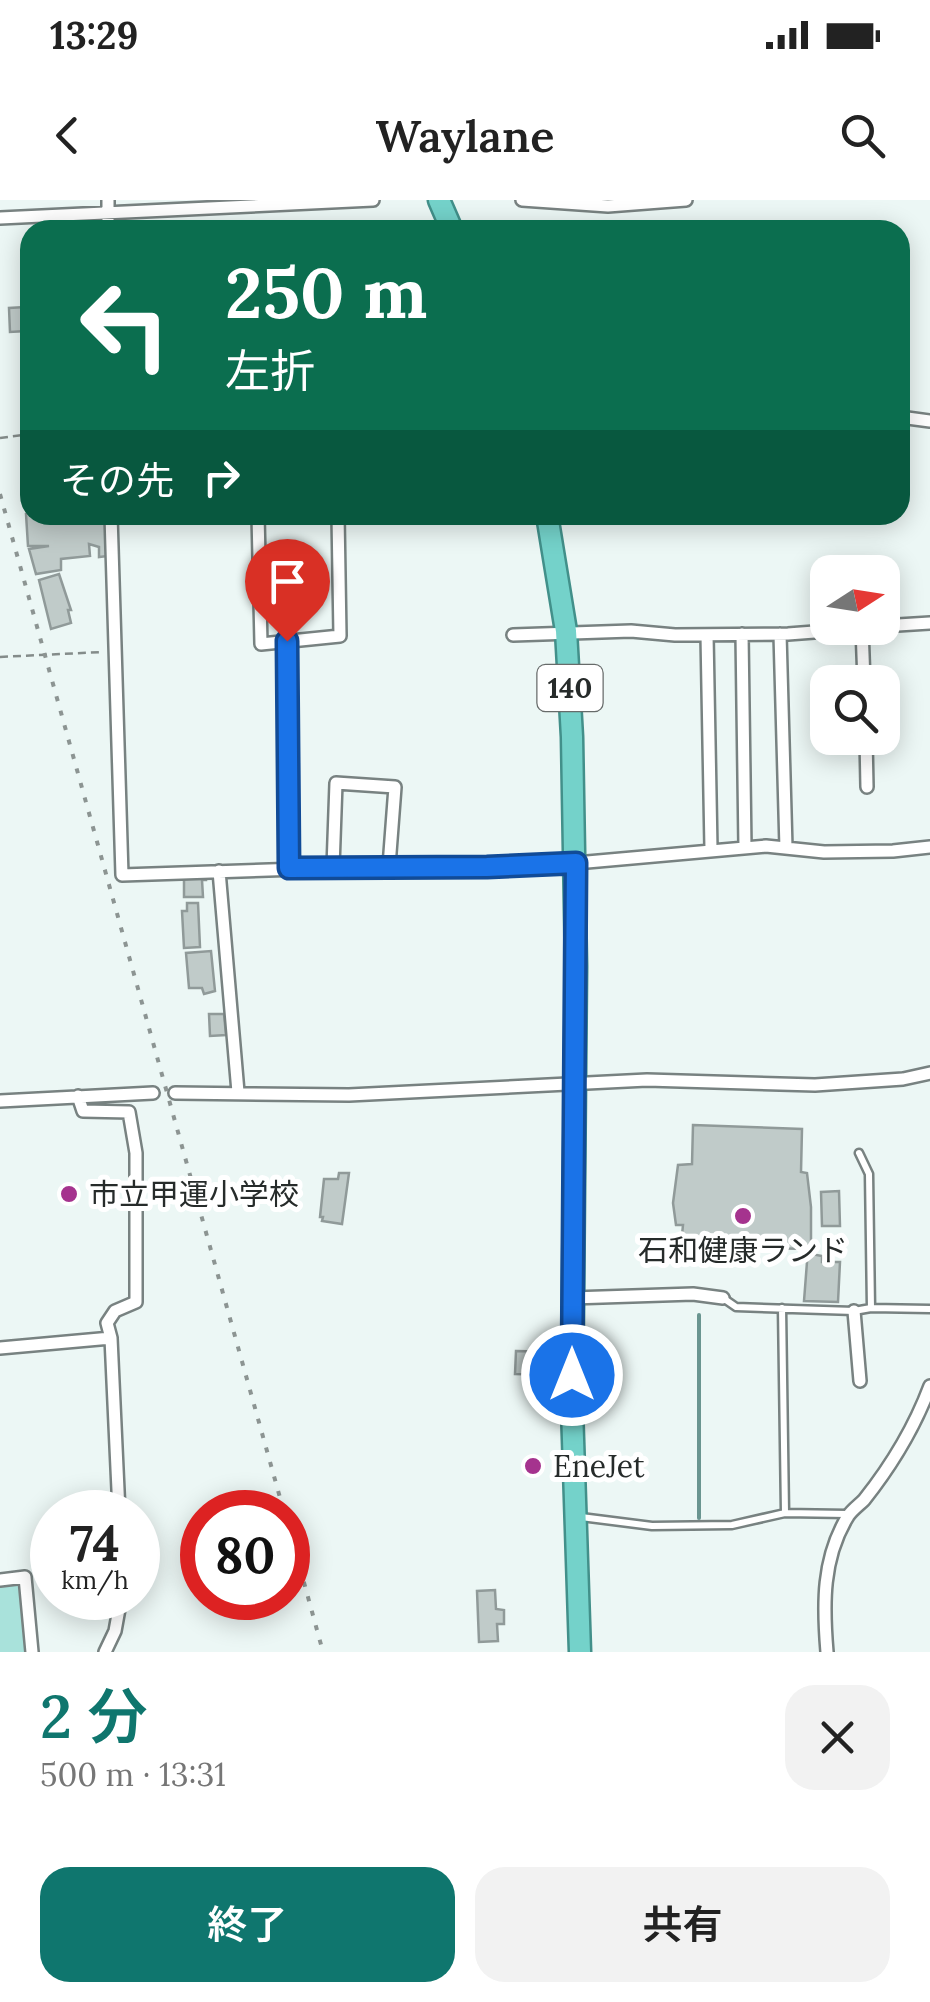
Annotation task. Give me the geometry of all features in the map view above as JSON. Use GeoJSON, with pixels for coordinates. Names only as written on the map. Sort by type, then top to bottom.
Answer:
{"type":"FeatureCollection","features":[{"type":"Feature","properties":{"kind":"highway","name":"140"},"geometry":{"type":"LineString","coordinates":[[549,525],[566,631],[576,863],[572,1298],[580,1652]]}},
{"type":"Feature","properties":{"kind":"street"},"geometry":{"type":"LineString","coordinates":[[108,200],[108,220]]}},
{"type":"Feature","properties":{"kind":"street"},"geometry":{"type":"LineString","coordinates":[[0,218],[373,200]]}},
{"type":"Feature","properties":{"kind":"street"},"geometry":{"type":"LineString","coordinates":[[522,200],[608,206],[686,200]]}},
{"type":"Feature","properties":{"kind":"street"},"geometry":{"type":"LineString","coordinates":[[112,525],[122,875],[388,866],[394,787],[336,783],[332,867]]}},
{"type":"Feature","properties":{"kind":"street"},"geometry":{"type":"LineString","coordinates":[[258,525],[261,644],[340,636],[338,525]]}},
{"type":"Feature","properties":{"kind":"street"},"geometry":{"type":"LineString","coordinates":[[900,625],[930,623]]}},
{"type":"Feature","properties":{"kind":"street"},"geometry":{"type":"LineString","coordinates":[[513,635],[566,631],[707,635],[810,632]]}},
{"type":"Feature","properties":{"kind":"street"},"geometry":{"type":"LineString","coordinates":[[742,634],[745,848]]}},
{"type":"Feature","properties":{"kind":"street"},"geometry":{"type":"LineString","coordinates":[[780,634],[786,848]]}},
{"type":"Feature","properties":{"kind":"street"},"geometry":{"type":"LineString","coordinates":[[707,635],[711,850]]}},
{"type":"Feature","properties":{"kind":"street"},"geometry":{"type":"LineString","coordinates":[[287,641],[289,868]]}},
{"type":"Feature","properties":{"kind":"street"},"geometry":{"type":"LineString","coordinates":[[866,755],[867,787]]}},
{"type":"Feature","properties":{"kind":"street"},"geometry":{"type":"LineString","coordinates":[[576,863],[745,848],[824,852],[930,846]]}},
{"type":"Feature","properties":{"kind":"street"},"geometry":{"type":"LineString","coordinates":[[218,871],[238,1092]]}},
{"type":"Feature","properties":{"kind":"street"},"geometry":{"type":"LineString","coordinates":[[176,1093],[349,1094],[647,1080],[815,1085],[903,1079],[930,1073]]}},
{"type":"Feature","properties":{"kind":"street"},"geometry":{"type":"LineString","coordinates":[[0,1102],[153,1093]]}},
{"type":"Feature","properties":{"kind":"street"},"geometry":{"type":"LineString","coordinates":[[78,1096],[83,1112],[129,1112],[136,1153],[136,1302],[115,1311],[108,1323],[117,1490]]}},
{"type":"Feature","properties":{"kind":"street"},"geometry":{"type":"LineString","coordinates":[[572,1298],[693,1294],[723,1298]]}},
{"type":"Feature","properties":{"kind":"street"},"geometry":{"type":"LineString","coordinates":[[854,1312],[860,1381]]}},
{"type":"Feature","properties":{"kind":"street"},"geometry":{"type":"LineString","coordinates":[[0,1348],[111,1338]]}},
{"type":"Feature","properties":{"kind":"street"},"geometry":{"type":"LineString","coordinates":[[827,1652],[825,1582],[832,1551],[849,1514],[863,1501],[912,1428],[930,1386]]}},
{"type":"Feature","properties":{"kind":"street"},"geometry":{"type":"LineString","coordinates":[[0,1580],[26,1577],[32,1652]]}},
{"type":"Feature","properties":{"kind":"street"},"geometry":{"type":"LineString","coordinates":[[105,1652],[117,1620]]}},
{"type":"Feature","properties":{"kind":"lane"},"geometry":{"type":"LineString","coordinates":[[388,866],[576,863]]}},
{"type":"Feature","properties":{"kind":"lane"},"geometry":{"type":"LineString","coordinates":[[859,1154],[869,1174],[872,1308]]}},
{"type":"Feature","properties":{"kind":"lane"},"geometry":{"type":"LineString","coordinates":[[723,1298],[736,1308],[854,1312],[872,1308],[930,1309]]}},
{"type":"Feature","properties":{"kind":"lane"},"geometry":{"type":"LineString","coordinates":[[782,1308],[785,1513]]}},
{"type":"Feature","properties":{"kind":"lane"},"geometry":{"type":"LineString","coordinates":[[575,1516],[652,1526],[732,1525],[785,1513],[849,1514]]}},
{"type":"Feature","properties":{"kind":"path"},"geometry":{"type":"LineString","coordinates":[[0,657],[114,651]]}},
{"type":"Feature","properties":{"kind":"shaded area"},"geometry":{"type":"Polygon","coordinates":[[[25,1577],[32,1652],[0,1652],[0,1580],[25,1577]]]}},
{"type":"Feature","properties":{"kind":"building"},"geometry":{"type":"Polygon","coordinates":[[[20,307],[20,331],[10,332],[9,308],[20,307]]]}},
{"type":"Feature","properties":{"kind":"building"},"geometry":{"type":"Polygon","coordinates":[[[27,525],[107,525],[108,556],[99,557],[99,547],[89,544],[90,556],[61,559],[61,570],[36,574],[29,549],[49,546],[28,546],[27,525]]]}},
{"type":"Feature","properties":{"kind":"building"},"geometry":{"type":"Polygon","coordinates":[[[59,574],[71,610],[71,623],[51,629],[39,580],[59,574]]]}},
{"type":"Feature","properties":{"kind":"building"},"geometry":{"type":"Polygon","coordinates":[[[206,876],[202,880],[203,897],[184,897],[184,877],[206,876]]]}},
{"type":"Feature","properties":{"kind":"building"},"geometry":{"type":"Polygon","coordinates":[[[187,903],[198,903],[200,947],[184,948],[182,911],[187,911],[187,903]]]}},
{"type":"Feature","properties":{"kind":"building"},"geometry":{"type":"Polygon","coordinates":[[[211,951],[215,991],[204,994],[202,988],[189,988],[186,953],[211,951]]]}},
{"type":"Feature","properties":{"kind":"building"},"geometry":{"type":"Polygon","coordinates":[[[209,1014],[224,1014],[226,1035],[210,1036],[209,1014]]]}},
{"type":"Feature","properties":{"kind":"building","name":"石和健康ランド"},"geometry":{"type":"Polygon","coordinates":[[[693,1125],[802,1129],[801,1172],[807,1173],[811,1254],[822,1256],[822,1262],[840,1262],[838,1302],[804,1301],[808,1249],[726,1247],[723,1263],[717,1262],[717,1246],[694,1244],[693,1236],[682,1235],[683,1225],[676,1225],[673,1203],[678,1165],[692,1164],[693,1125]]]}},
{"type":"Feature","properties":{"kind":"building"},"geometry":{"type":"Polygon","coordinates":[[[339,1173],[349,1173],[342,1224],[322,1221],[320,1217],[324,1179],[338,1179],[339,1173]]]}},
{"type":"Feature","properties":{"kind":"building"},"geometry":{"type":"Polygon","coordinates":[[[839,1191],[840,1226],[822,1226],[821,1192],[839,1191]]]}},
{"type":"Feature","properties":{"kind":"building"},"geometry":{"type":"Polygon","coordinates":[[[516,1351],[558,1352],[557,1375],[515,1374],[516,1351]]]}},
{"type":"Feature","properties":{"kind":"building"},"geometry":{"type":"Polygon","coordinates":[[[495,1590],[496,1609],[504,1610],[504,1624],[497,1624],[498,1641],[479,1642],[477,1591],[495,1590]]]}},
{"type":"Feature","properties":{"kind":"waterway"},"geometry":{"type":"LineString","coordinates":[[699,1315],[699,1518]]}},
{"type":"Feature","properties":{"kind":"railway"},"geometry":{"type":"LineString","coordinates":[[0,494],[278,1490]]}},
{"type":"Feature","properties":{"kind":"railway"},"geometry":{"type":"LineString","coordinates":[[310,1604],[323,1652]]}},
{"type":"Feature","properties":{"kind":"place","name":"市立甲運小学校"},"geometry":{"type":"Point","coordinates":[69,1194]}},
{"type":"Feature","properties":{"kind":"place","name":"石和健康ランド"},"geometry":{"type":"Point","coordinates":[743,1216]}},
{"type":"Feature","properties":{"kind":"place","name":"EneJet"},"geometry":{"type":"Point","coordinates":[533,1466]}},
{"type":"Feature","properties":{"kind":"route"},"geometry":{"type":"LineString","coordinates":[[287,641],[289,868],[576,863],[572,1375]]}}]}
